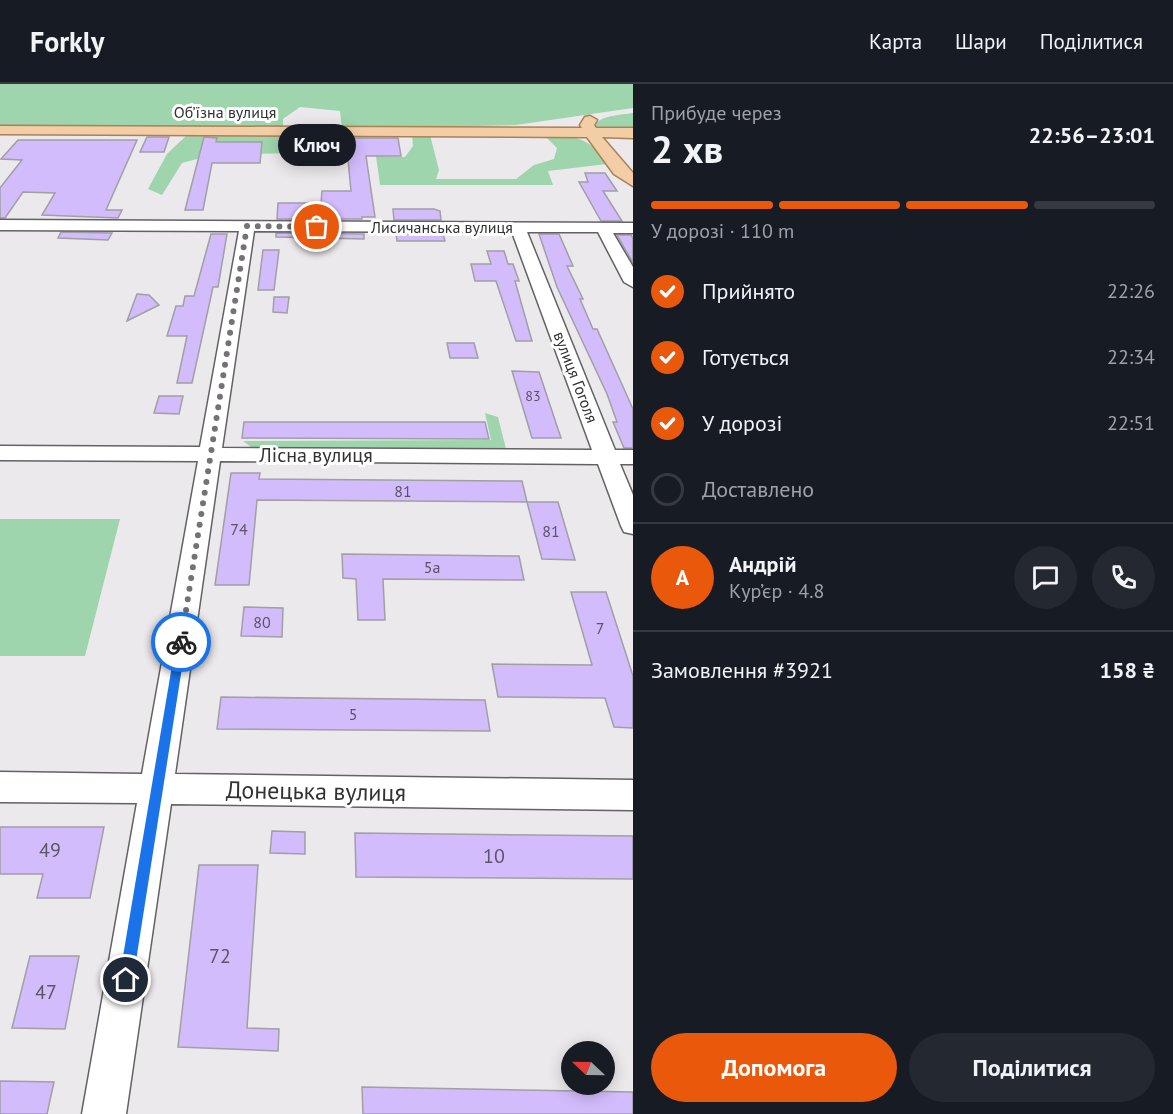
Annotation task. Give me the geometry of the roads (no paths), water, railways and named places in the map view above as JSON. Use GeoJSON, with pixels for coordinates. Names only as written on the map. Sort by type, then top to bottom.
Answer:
{"type":"FeatureCollection","features":[{"type":"Feature","properties":{"kind":"main road"},"geometry":{"type":"LineString","coordinates":[[451,131],[537,132],[599,121]]}},
{"type":"Feature","properties":{"kind":"main road"},"geometry":{"type":"LineString","coordinates":[[599,121],[624,176],[633,181]]}},
{"type":"Feature","properties":{"kind":"main road"},"geometry":{"type":"LineString","coordinates":[[451,131],[599,121],[633,133]]}},
{"type":"Feature","properties":{"kind":"main road","name":"Об’їзна вулиця"},"geometry":{"type":"LineString","coordinates":[[0,129],[451,131]]}},
{"type":"Feature","properties":{"kind":"street","name":"Лисичанська вулиця"},"geometry":{"type":"LineString","coordinates":[[0,225],[633,228]]}},
{"type":"Feature","properties":{"kind":"street"},"geometry":{"type":"LineString","coordinates":[[104,1114],[247,226]]}},
{"type":"Feature","properties":{"kind":"street","name":"вулиця Гоголя"},"geometry":{"type":"LineString","coordinates":[[518,228],[633,526]]}},
{"type":"Feature","properties":{"kind":"street"},"geometry":{"type":"LineString","coordinates":[[603,228],[633,282]]}},
{"type":"Feature","properties":{"kind":"street","name":"Лісна вулиця"},"geometry":{"type":"LineString","coordinates":[[0,453],[209,468],[633,457]]}},
{"type":"Feature","properties":{"kind":"street","name":"Донецька вулиця"},"geometry":{"type":"LineString","coordinates":[[0,786],[633,795]]}},
{"type":"Feature","properties":{"kind":"place","name":"Ключ"},"geometry":{"type":"Point","coordinates":[317,227]}}]}
